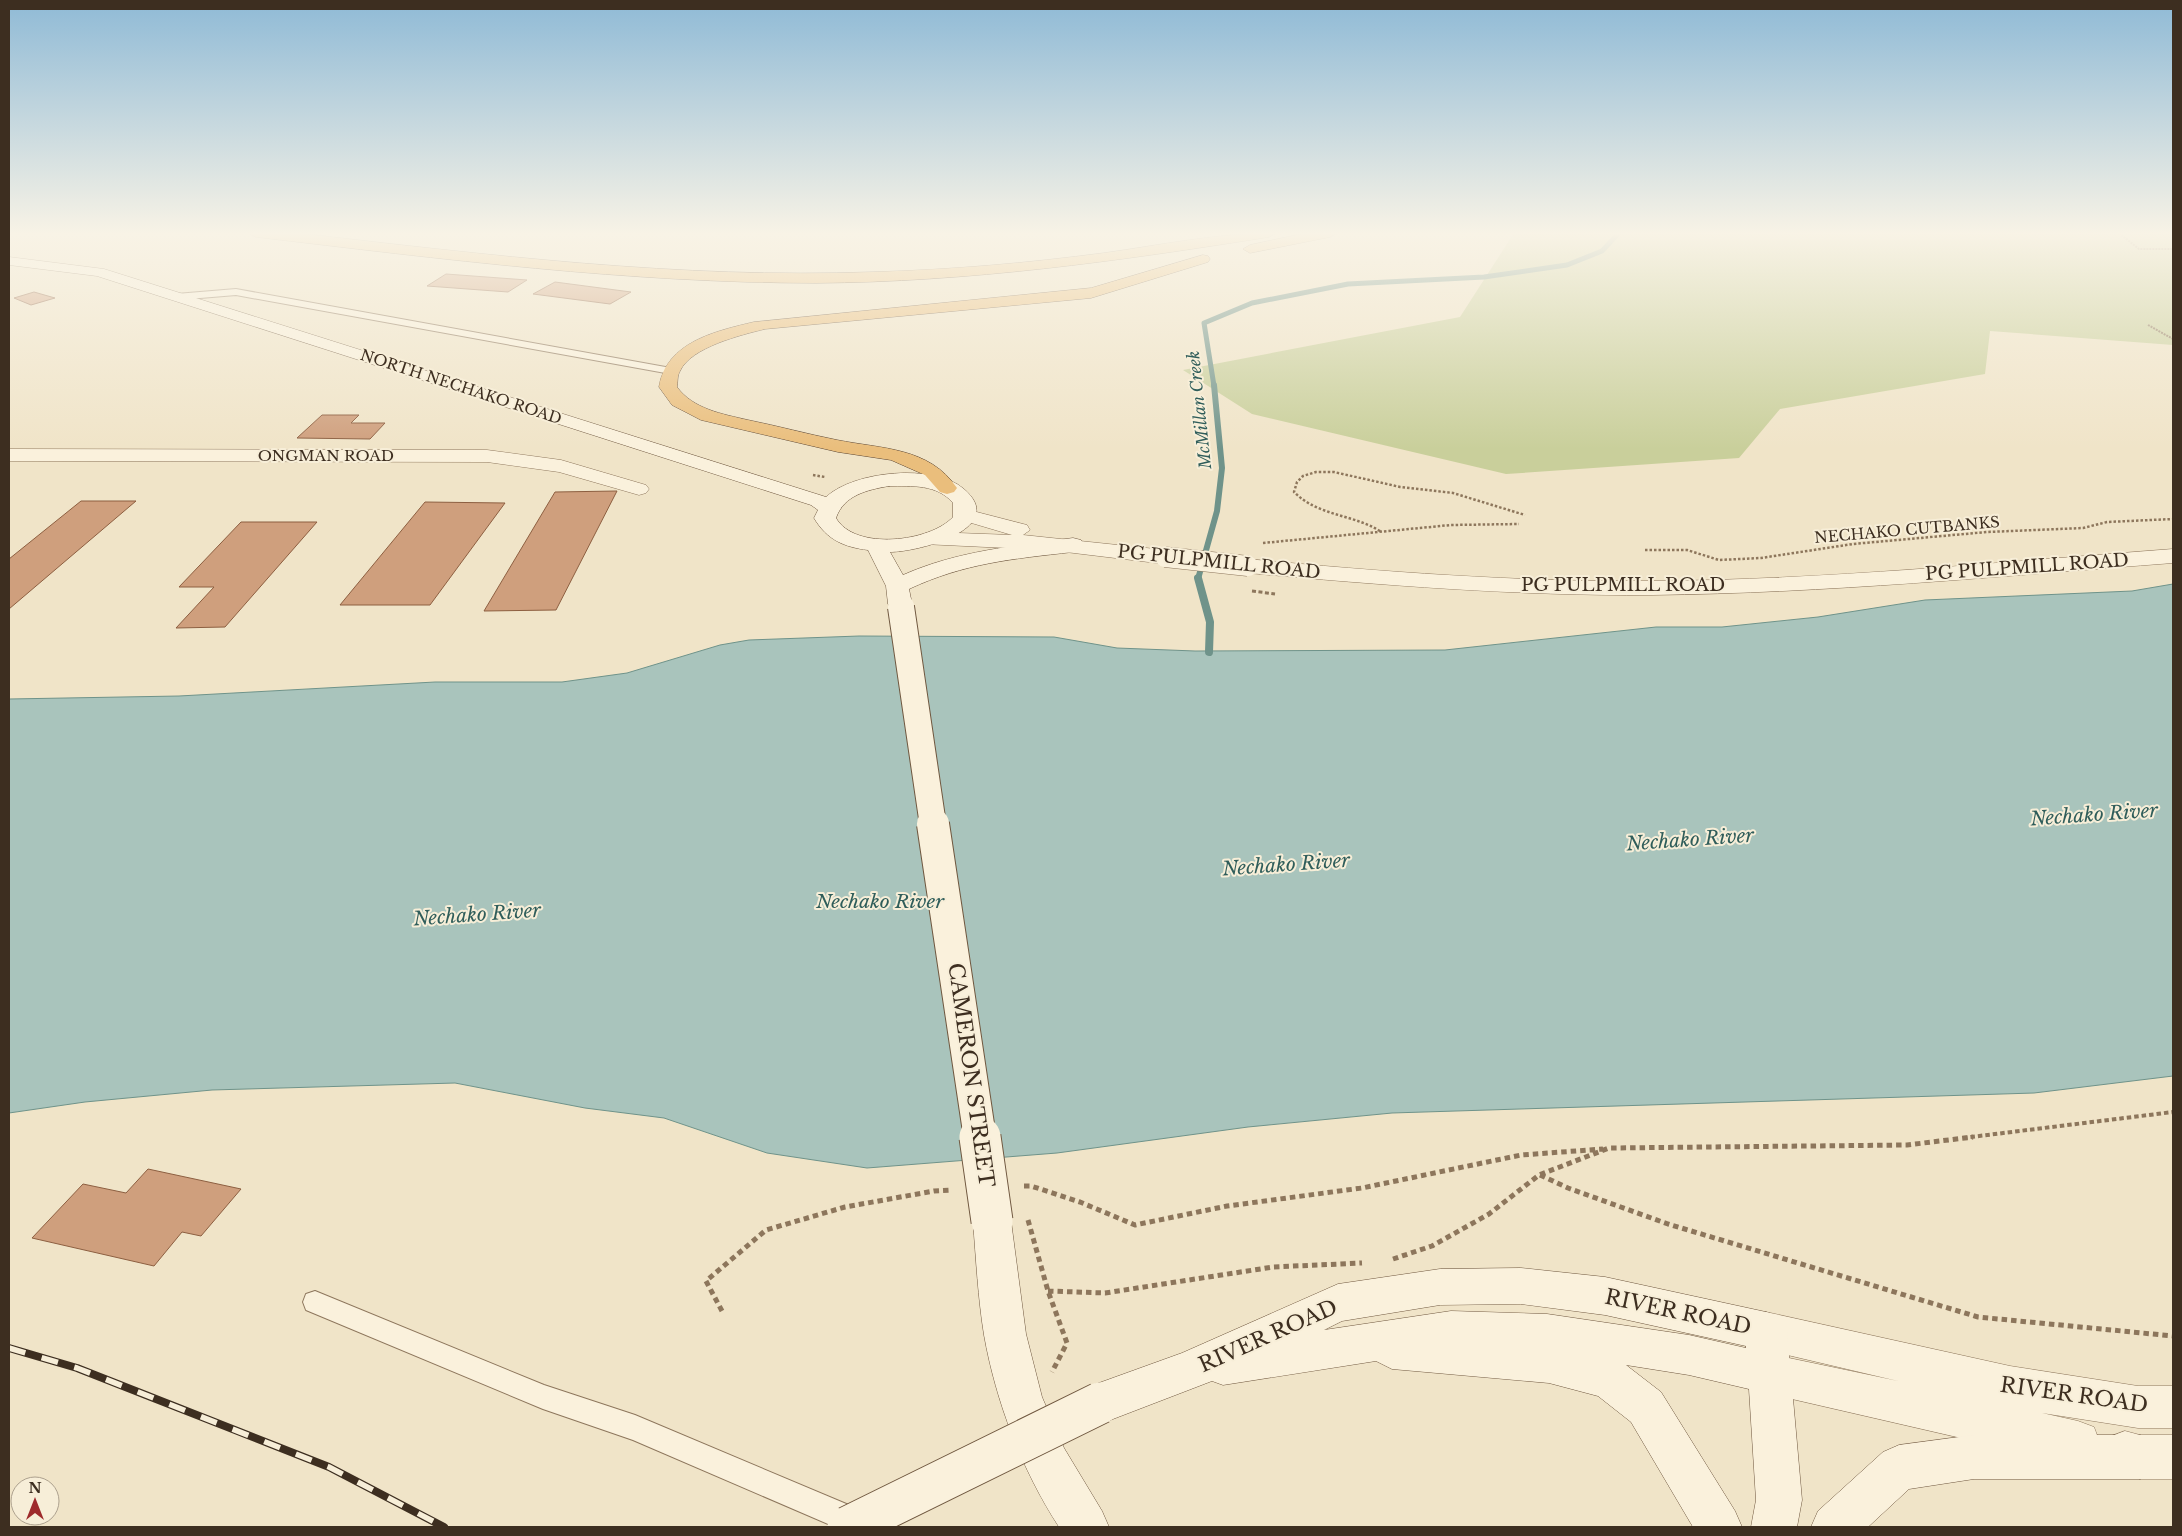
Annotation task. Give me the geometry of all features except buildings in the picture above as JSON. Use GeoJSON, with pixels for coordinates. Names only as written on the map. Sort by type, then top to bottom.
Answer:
{"type":"FeatureCollection","features":[{"type":"Feature","properties":{"kind":"highway"},"geometry":{"type":"LineString","coordinates":[[947,488],[932,471],[896,455],[838,446],[708,416],[678,401],[668,387],[671,371],[689,353],[726,333],[765,324],[968,305]]}},
{"type":"Feature","properties":{"kind":"main road","name":"NORTH NECHAKO ROAD"},"geometry":{"type":"LineString","coordinates":[[200,305],[738,474],[828,507]]}},
{"type":"Feature","properties":{"kind":"main road","name":"ONGMAN ROAD"},"geometry":{"type":"LineString","coordinates":[[9,456],[487,456],[561,466],[639,488]]}},
{"type":"Feature","properties":{"kind":"main road","name":"NORTH NECHAKO ROAD"},"geometry":{"type":"LineString","coordinates":[[738,474],[851,490]]}},
{"type":"Feature","properties":{"kind":"main road"},"geometry":{"type":"LineString","coordinates":[[899,597],[917,552],[930,539],[957,525],[965,515],[965,505],[959,495],[930,482],[896,480],[868,484],[837,497],[828,507],[825,518],[831,529],[844,537],[876,545],[910,544],[930,539],[967,538],[1073,545]]}},
{"type":"Feature","properties":{"kind":"main road"},"geometry":{"type":"LineString","coordinates":[[965,515],[1073,545]]}},
{"type":"Feature","properties":{"kind":"main road","name":"CAMERON STREET"},"geometry":{"type":"LineString","coordinates":[[876,545],[899,597],[1009,1217],[1008,1349],[1028,1420],[1061,1492],[1086,1527]]}},
{"type":"Feature","properties":{"kind":"main road"},"geometry":{"type":"LineString","coordinates":[[899,597],[937,568],[994,555],[1073,545]]}},
{"type":"Feature","properties":{"kind":"main road","name":"PG PULPMILL ROAD"},"geometry":{"type":"LineString","coordinates":[[1073,545],[1165,557],[1365,577],[1496,584],[1710,587],[1826,582],[2173,556]]}},
{"type":"Feature","properties":{"kind":"main road","name":"RIVER ROAD"},"geometry":{"type":"LineString","coordinates":[[848,1527],[1100,1403],[1190,1370],[1338,1303],[1440,1287],[1521,1286],[1605,1296],[1766,1330],[2010,1387],[2138,1407],[2173,1407]]}},
{"type":"Feature","properties":{"kind":"main road","name":"RIVER ROAD"},"geometry":{"type":"LineString","coordinates":[[1190,1370],[1451,1330],[1547,1334],[1689,1355],[2156,1457]]}},
{"type":"Feature","properties":{"kind":"main road"},"geometry":{"type":"LineString","coordinates":[[1766,1330],[1780,1500],[1774,1527]]}},
{"type":"Feature","properties":{"kind":"main road"},"geometry":{"type":"LineString","coordinates":[[1351,1345],[1549,1362],[1609,1379],[1646,1407],[1719,1527]]}},
{"type":"Feature","properties":{"kind":"main road"},"geometry":{"type":"LineString","coordinates":[[1834,1527],[1899,1468],[1974,1457],[2156,1457]]}},
{"type":"Feature","properties":{"kind":"lane"},"geometry":{"type":"LineString","coordinates":[[306,305],[671,371]]}},
{"type":"Feature","properties":{"kind":"lane"},"geometry":{"type":"LineString","coordinates":[[315,1302],[543,1397],[635,1428],[869,1527]]}},
{"type":"Feature","properties":{"kind":"path"},"geometry":{"type":"LineString","coordinates":[[2148,325],[2173,339]]}},
{"type":"Feature","properties":{"kind":"path"},"geometry":{"type":"LineString","coordinates":[[1381,532],[1372,525],[1358,520],[1312,509],[1301,501],[1294,492],[1296,482],[1303,476],[1316,472],[1334,472],[1400,487],[1453,493],[1525,515]]}},
{"type":"Feature","properties":{"kind":"path","name":"NECHAKO CUTBANKS"},"geometry":{"type":"LineString","coordinates":[[1645,550],[1687,550],[1719,560],[1760,558],[1853,544],[1987,532],[2084,528],[2107,522],[2173,518]]}},
{"type":"Feature","properties":{"kind":"path"},"geometry":{"type":"LineString","coordinates":[[1255,544],[1451,525],[1519,524]]}},
{"type":"Feature","properties":{"kind":"path"},"geometry":{"type":"LineString","coordinates":[[1247,591],[1275,594]]}},
{"type":"Feature","properties":{"kind":"path"},"geometry":{"type":"LineString","coordinates":[[1021,1186],[1031,1186],[1080,1202],[1135,1225],[1227,1206],[1362,1188],[1521,1155],[1609,1148],[1906,1145],[2173,1112]]}},
{"type":"Feature","properties":{"kind":"path"},"geometry":{"type":"LineString","coordinates":[[1383,1262],[1432,1246],[1449,1237],[1489,1214],[1539,1174],[1609,1148]]}},
{"type":"Feature","properties":{"kind":"path"},"geometry":{"type":"LineString","coordinates":[[1539,1174],[1568,1188],[1668,1224],[1978,1317],[2173,1336]]}},
{"type":"Feature","properties":{"kind":"path"},"geometry":{"type":"LineString","coordinates":[[722,1311],[706,1281],[766,1230],[845,1207],[934,1191],[963,1189]]}},
{"type":"Feature","properties":{"kind":"path"},"geometry":{"type":"LineString","coordinates":[[1009,1217],[1048,1291],[1067,1343],[1028,1420]]}},
{"type":"Feature","properties":{"kind":"path"},"geometry":{"type":"LineString","coordinates":[[1048,1291],[1105,1293],[1273,1268],[1364,1263]]}},
{"type":"Feature","properties":{"kind":"green space"},"geometry":{"type":"Polygon","coordinates":[[[1468,305],[2173,305],[2173,345],[1990,331],[1985,374],[1780,409],[1739,458],[1506,474],[1252,414],[1183,370],[1460,317],[1468,305]]]}},
{"type":"Feature","properties":{"kind":"water","name":"Nechako River"},"geometry":{"type":"Polygon","coordinates":[[[2173,584],[2173,1076],[2034,1093],[1392,1113],[1248,1127],[1057,1153],[867,1168],[767,1153],[664,1118],[585,1108],[455,1083],[212,1090],[85,1102],[9,1113],[9,699],[179,696],[435,682],[562,682],[627,673],[720,645],[749,640],[859,636],[1054,637],[1117,648],[1195,651],[1445,650],[1656,627],[1722,627],[1818,617],[1925,600],[2132,591],[2173,584]]]}},
{"type":"Feature","properties":{"kind":"waterway","name":"McMillan Creek"},"geometry":{"type":"LineString","coordinates":[[1214,386],[1204,323],[1248,305]]}},
{"type":"Feature","properties":{"kind":"waterway","name":"McMillan Creek"},"geometry":{"type":"LineString","coordinates":[[1198,579],[1217,511],[1222,468],[1214,385]]}},
{"type":"Feature","properties":{"kind":"waterway","name":"McMillan Creek"},"geometry":{"type":"LineString","coordinates":[[1198,579],[1210,622],[1209,652]]}},
{"type":"Feature","properties":{"kind":"railway"},"geometry":{"type":"LineString","coordinates":[[9,1348],[77,1368],[329,1467],[444,1527]]}}]}
